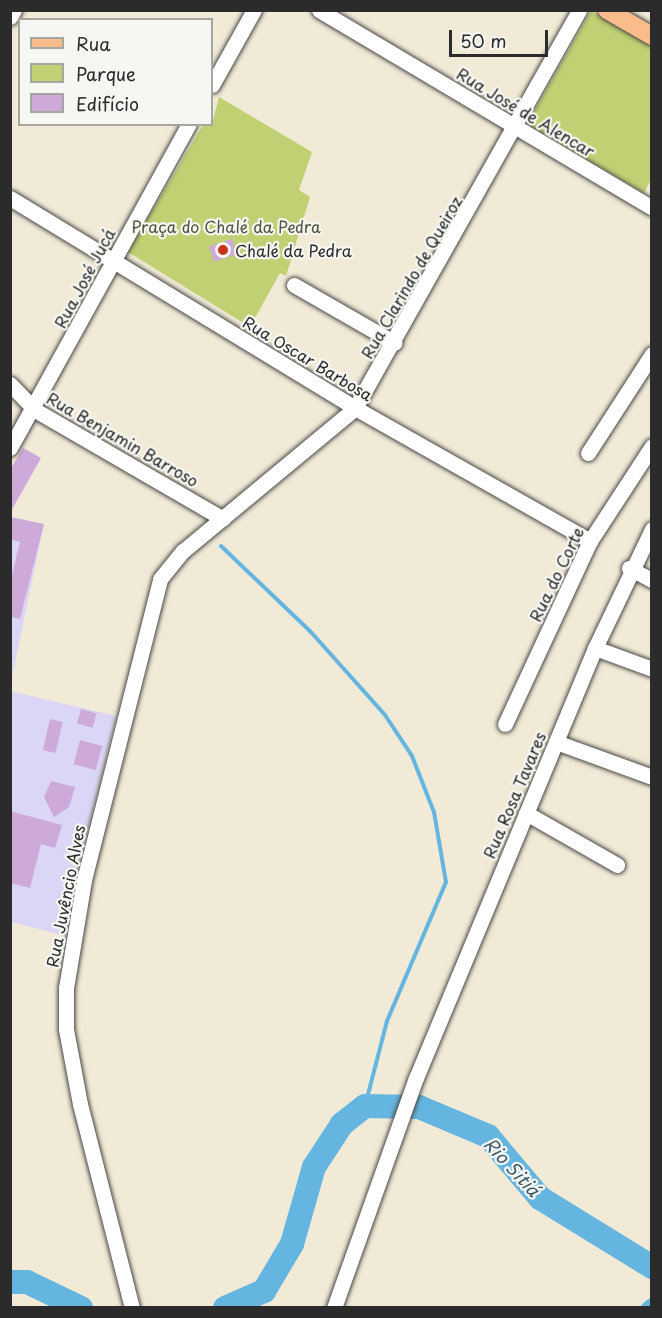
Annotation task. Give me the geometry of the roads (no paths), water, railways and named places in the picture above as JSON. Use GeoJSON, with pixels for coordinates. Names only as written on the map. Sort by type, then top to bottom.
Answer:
{"type":"FeatureCollection","features":[{"type":"Feature","properties":{"kind":"main road"},"geometry":{"type":"LineString","coordinates":[[607,10],[651,36]]}},
{"type":"Feature","properties":{"kind":"street"},"geometry":{"type":"LineString","coordinates":[[10,17],[14,10]]}},
{"type":"Feature","properties":{"kind":"street"},"geometry":{"type":"LineString","coordinates":[[213,84],[254,10]]}},
{"type":"Feature","properties":{"kind":"street","name":"Rua José de Alencar"},"geometry":{"type":"LineString","coordinates":[[319,10],[650,203]]}},
{"type":"Feature","properties":{"kind":"street","name":"Rua Clarindo de Queiroz"},"geometry":{"type":"LineString","coordinates":[[223,519],[355,408],[395,343],[517,126],[579,10]]}},
{"type":"Feature","properties":{"kind":"street","name":"Rua José Jucá"},"geometry":{"type":"LineString","coordinates":[[14,442],[35,410],[113,259],[188,126]]}},
{"type":"Feature","properties":{"kind":"street","name":"Rua Oscar Barbosa"},"geometry":{"type":"LineString","coordinates":[[10,198],[355,408],[590,542]]}},
{"type":"Feature","properties":{"kind":"street"},"geometry":{"type":"LineString","coordinates":[[294,285],[395,343]]}},
{"type":"Feature","properties":{"kind":"street"},"geometry":{"type":"LineString","coordinates":[[588,453],[651,354]]}},
{"type":"Feature","properties":{"kind":"street","name":"Rua Benjamin Barroso"},"geometry":{"type":"LineString","coordinates":[[10,384],[35,410],[223,519]]}},
{"type":"Feature","properties":{"kind":"street","name":"Rua do Corte"},"geometry":{"type":"LineString","coordinates":[[505,724],[590,542],[651,446]]}},
{"type":"Feature","properties":{"kind":"street","name":"Rua Juvêncio Alves"},"geometry":{"type":"LineString","coordinates":[[132,1308],[80,1104],[66,1029],[66,988],[84,880],[159,579],[183,550],[223,519]]}},
{"type":"Feature","properties":{"kind":"street","name":"Rua Rosa Tavares"},"geometry":{"type":"LineString","coordinates":[[334,1308],[416,1078],[629,568],[651,529]]}},
{"type":"Feature","properties":{"kind":"street"},"geometry":{"type":"LineString","coordinates":[[629,568],[651,580]]}},
{"type":"Feature","properties":{"kind":"street"},"geometry":{"type":"LineString","coordinates":[[595,648],[651,669]]}},
{"type":"Feature","properties":{"kind":"street"},"geometry":{"type":"LineString","coordinates":[[556,742],[651,777]]}},
{"type":"Feature","properties":{"kind":"street"},"geometry":{"type":"LineString","coordinates":[[526,813],[617,865]]}},
{"type":"Feature","properties":{"kind":"waterway"},"geometry":{"type":"LineString","coordinates":[[221,546],[310,631],[385,715],[412,756],[434,812],[446,882],[387,1021],[365,1106]]}},
{"type":"Feature","properties":{"kind":"waterway","name":"Rio Sitiá"},"geometry":{"type":"LineString","coordinates":[[225,1308],[264,1291],[292,1244],[314,1167],[342,1124],[365,1106],[419,1107],[488,1136],[540,1198],[652,1267]]}},
{"type":"Feature","properties":{"kind":"waterway","name":"Rio Sitiá"},"geometry":{"type":"LineString","coordinates":[[10,1282],[27,1282],[81,1308]]}},
{"type":"Feature","properties":{"kind":"waterway"},"geometry":{"type":"LineString","coordinates":[[648,1308],[652,1305]]}},
{"type":"Feature","properties":{"kind":"place","name":"Chalé da Pedra"},"geometry":{"type":"Point","coordinates":[223,250]}},
{"type":"Feature","properties":{"kind":"park label","name":"Praça do Chalé da Pedra"},"geometry":{"type":"Point","coordinates":[226,226]}}]}
